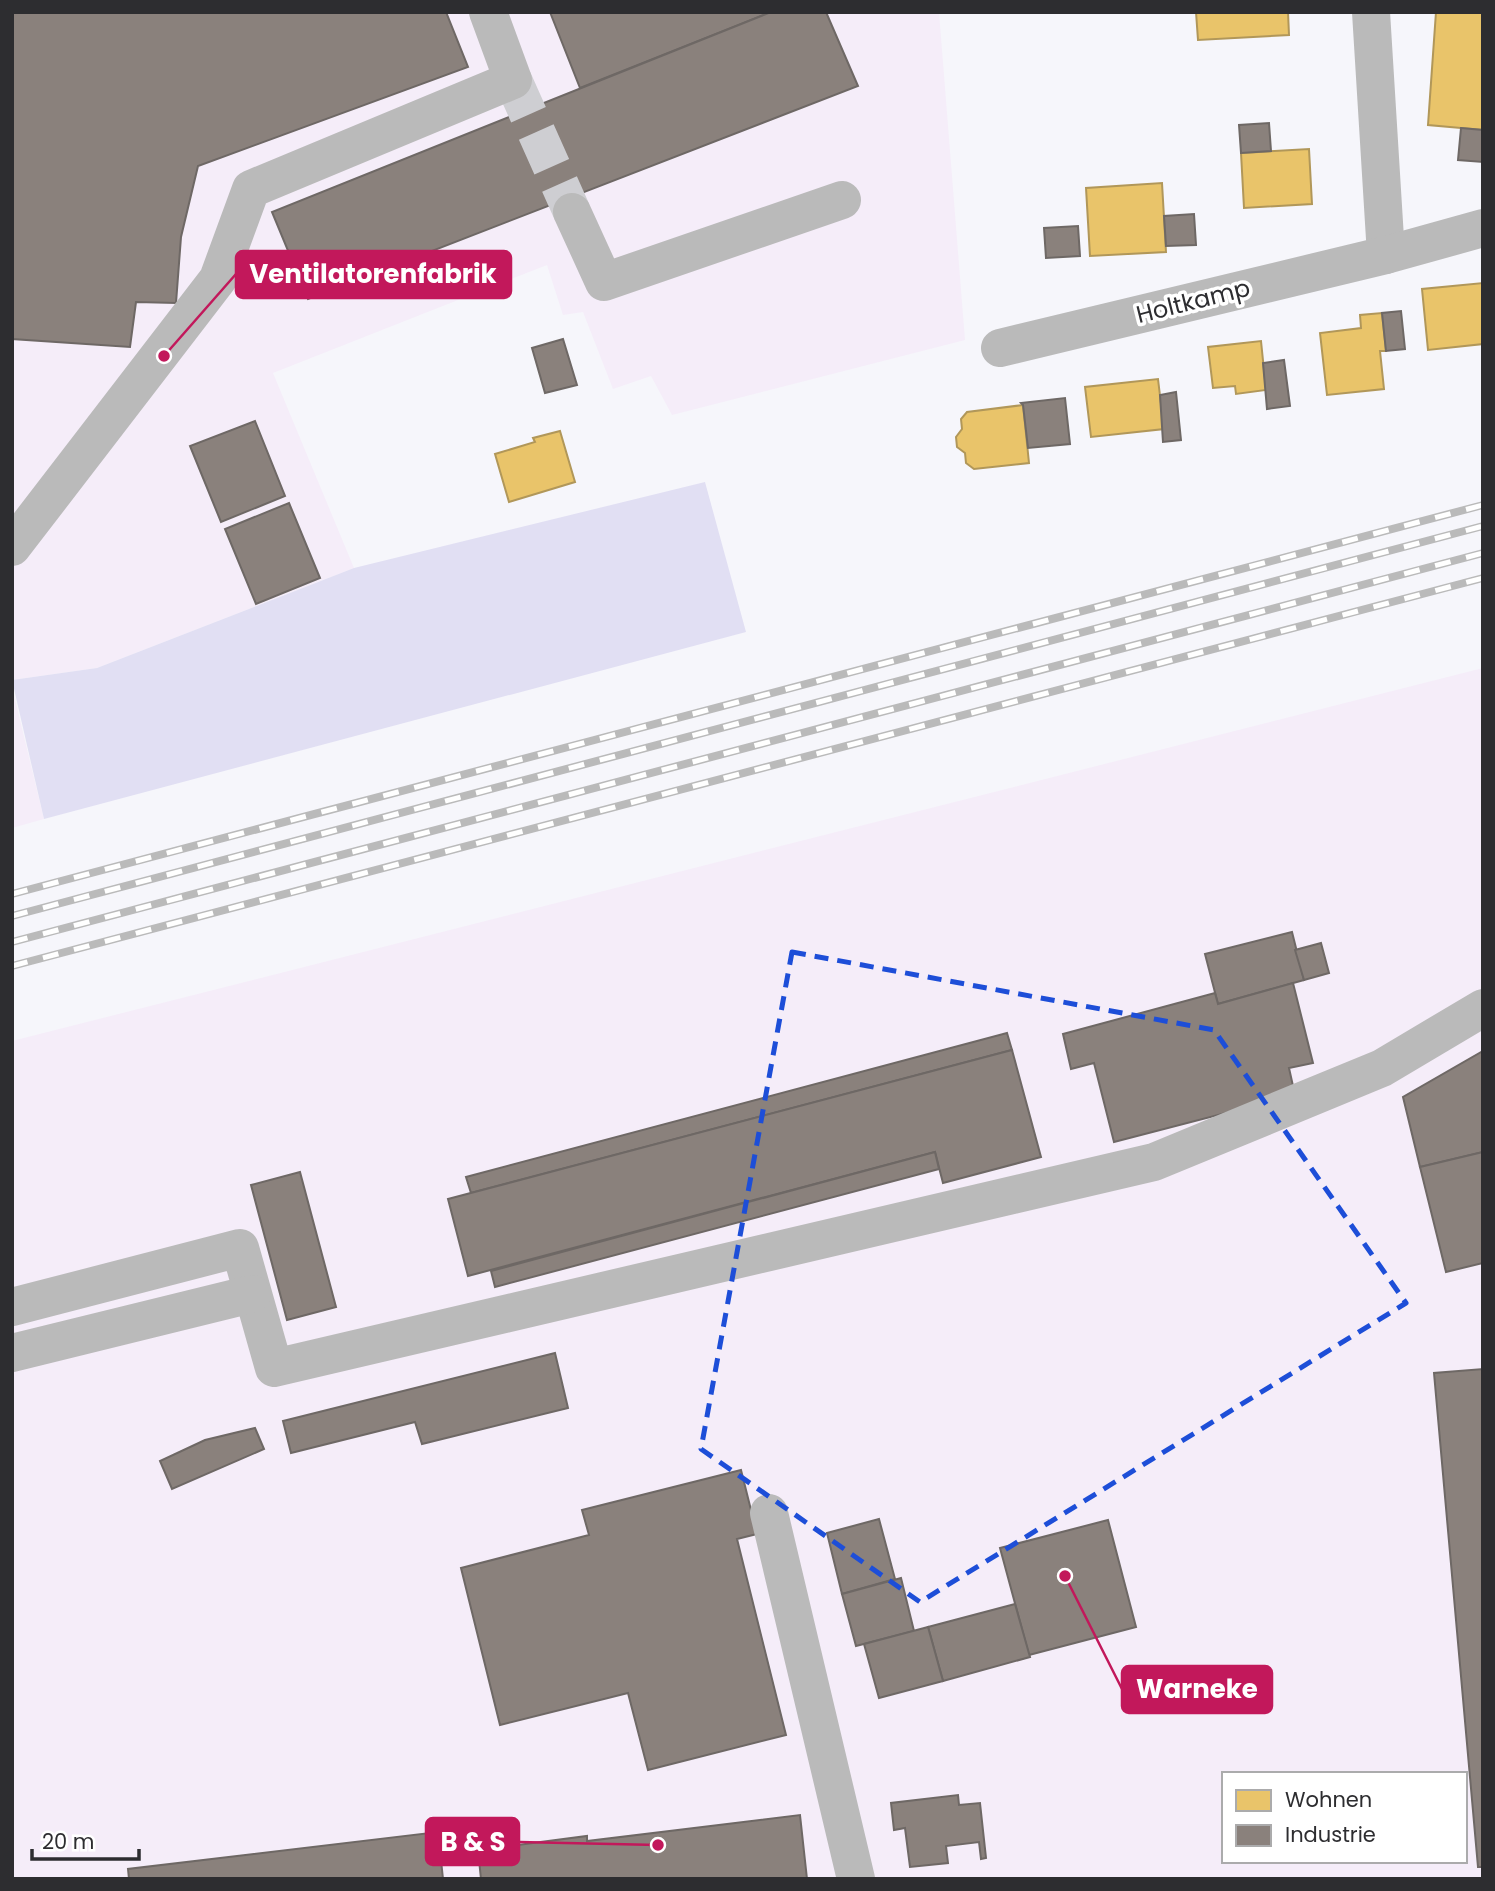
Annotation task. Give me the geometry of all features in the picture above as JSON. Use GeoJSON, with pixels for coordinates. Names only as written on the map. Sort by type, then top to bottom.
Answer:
{"type":"FeatureCollection","features":[{"type":"Feature","properties":{"kind":"street"},"geometry":{"type":"LineString","coordinates":[[12,547],[218,279],[251,189],[513,80],[488,12]]}},
{"type":"Feature","properties":{"kind":"street"},"geometry":{"type":"LineString","coordinates":[[1371,12],[1386,255]]}},
{"type":"Feature","properties":{"kind":"street"},"geometry":{"type":"LineString","coordinates":[[572,212],[604,282],[842,200]]}},
{"type":"Feature","properties":{"kind":"street","name":"Holtkamp"},"geometry":{"type":"LineString","coordinates":[[1000,348],[1386,255],[1483,228]]}},
{"type":"Feature","properties":{"kind":"street"},"geometry":{"type":"LineString","coordinates":[[12,1307],[240,1248],[274,1368],[1154,1162],[1382,1068],[1483,1008]]}},
{"type":"Feature","properties":{"kind":"street"},"geometry":{"type":"LineString","coordinates":[[12,1353],[252,1294]]}},
{"type":"Feature","properties":{"kind":"street"},"geometry":{"type":"LineString","coordinates":[[769,1513],[856,1879]]}},
{"type":"Feature","properties":{"kind":"highlighted area"},"geometry":{"type":"Polygon","coordinates":[[[792,952],[1214,1030],[1406,1303],[920,1602],[701,1449],[792,952]]]}},
{"type":"Feature","properties":{"kind":"shaded area"},"geometry":{"type":"Polygon","coordinates":[[[12,12],[939,12],[965,340],[672,415],[651,376],[613,389],[583,312],[563,315],[547,265],[273,373],[354,568],[97,668],[12,680],[12,12]]]}},
{"type":"Feature","properties":{"kind":"shaded area"},"geometry":{"type":"Polygon","coordinates":[[[705,482],[746,632],[44,819],[12,680],[97,668],[354,568],[705,482]]]}},
{"type":"Feature","properties":{"kind":"shaded area"},"geometry":{"type":"Polygon","coordinates":[[[1483,668],[1483,1879],[12,1879],[12,1041],[1483,668]]]}},
{"type":"Feature","properties":{"kind":"shaded area"},"geometry":{"type":"Polygon","coordinates":[[[12,687],[44,819],[12,828],[12,687]]]}},
{"type":"Feature","properties":{"kind":"building: Wohnen"},"geometry":{"type":"Polygon","coordinates":[[[1196,12],[1288,12],[1289,35],[1198,40],[1196,12]]]}},
{"type":"Feature","properties":{"kind":"building: Wohnen"},"geometry":{"type":"Polygon","coordinates":[[[1436,12],[1483,12],[1483,130],[1428,125],[1436,12]]]}},
{"type":"Feature","properties":{"kind":"building: Wohnen"},"geometry":{"type":"Polygon","coordinates":[[[1309,149],[1312,204],[1244,208],[1241,153],[1309,149]]]}},
{"type":"Feature","properties":{"kind":"building: Wohnen"},"geometry":{"type":"Polygon","coordinates":[[[1162,183],[1166,252],[1090,256],[1086,188],[1162,183]]]}},
{"type":"Feature","properties":{"kind":"building: Wohnen"},"geometry":{"type":"Polygon","coordinates":[[[1483,283],[1483,344],[1428,350],[1422,289],[1483,283]]]}},
{"type":"Feature","properties":{"kind":"building: Wohnen"},"geometry":{"type":"Polygon","coordinates":[[[1382,313],[1386,351],[1380,351],[1384,389],[1327,395],[1320,333],[1361,328],[1360,315],[1382,313]]]}},
{"type":"Feature","properties":{"kind":"building: Wohnen"},"geometry":{"type":"Polygon","coordinates":[[[1261,341],[1266,390],[1236,394],[1235,386],[1213,388],[1208,347],[1261,341]]]}},
{"type":"Feature","properties":{"kind":"building: Wohnen"},"geometry":{"type":"Polygon","coordinates":[[[1158,379],[1164,429],[1091,437],[1085,387],[1158,379]]]}},
{"type":"Feature","properties":{"kind":"building: Wohnen"},"geometry":{"type":"Polygon","coordinates":[[[1023,405],[1029,463],[974,469],[966,463],[965,453],[957,447],[956,437],[962,429],[961,419],[967,412],[1023,405]]]}},
{"type":"Feature","properties":{"kind":"building: Wohnen"},"geometry":{"type":"Polygon","coordinates":[[[560,431],[575,482],[509,502],[495,454],[535,442],[533,438],[560,431]]]}},
{"type":"Feature","properties":{"kind":"building: Industrie"},"geometry":{"type":"Polygon","coordinates":[[[12,12],[446,12],[468,67],[198,166],[181,237],[176,303],[136,302],[130,347],[12,339],[12,12]]]}},
{"type":"Feature","properties":{"kind":"building: Industrie"},"geometry":{"type":"Polygon","coordinates":[[[550,12],[771,12],[580,88],[550,12]]]}},
{"type":"Feature","properties":{"kind":"building: Industrie"},"geometry":{"type":"Polygon","coordinates":[[[771,12],[826,12],[858,86],[308,299],[272,212],[771,12]]]}},
{"type":"Feature","properties":{"kind":"building: Industrie"},"geometry":{"type":"Polygon","coordinates":[[[1269,123],[1271,151],[1241,153],[1239,125],[1269,123]]]}},
{"type":"Feature","properties":{"kind":"building: Industrie"},"geometry":{"type":"Polygon","coordinates":[[[1461,128],[1483,130],[1483,162],[1458,160],[1461,128]]]}},
{"type":"Feature","properties":{"kind":"building: Industrie"},"geometry":{"type":"Polygon","coordinates":[[[1194,214],[1196,245],[1166,246],[1164,216],[1194,214]]]}},
{"type":"Feature","properties":{"kind":"building: Industrie"},"geometry":{"type":"Polygon","coordinates":[[[1078,226],[1080,256],[1046,258],[1044,228],[1078,226]]]}},
{"type":"Feature","properties":{"kind":"building: Industrie"},"geometry":{"type":"Polygon","coordinates":[[[1401,311],[1405,349],[1386,351],[1382,313],[1401,311]]]}},
{"type":"Feature","properties":{"kind":"building: Industrie"},"geometry":{"type":"Polygon","coordinates":[[[563,339],[577,385],[545,393],[532,348],[563,339]]]}},
{"type":"Feature","properties":{"kind":"building: Industrie"},"geometry":{"type":"Polygon","coordinates":[[[1284,360],[1290,406],[1267,409],[1263,363],[1284,360]]]}},
{"type":"Feature","properties":{"kind":"building: Industrie"},"geometry":{"type":"Polygon","coordinates":[[[1176,392],[1181,440],[1163,442],[1160,395],[1176,392]]]}},
{"type":"Feature","properties":{"kind":"building: Industrie"},"geometry":{"type":"Polygon","coordinates":[[[1065,398],[1070,444],[1028,448],[1021,403],[1065,398]]]}},
{"type":"Feature","properties":{"kind":"building: Industrie"},"geometry":{"type":"Polygon","coordinates":[[[255,421],[285,496],[221,522],[190,446],[255,421]]]}},
{"type":"Feature","properties":{"kind":"building: Industrie"},"geometry":{"type":"Polygon","coordinates":[[[289,503],[320,578],[256,604],[225,529],[289,503]]]}},
{"type":"Feature","properties":{"kind":"building: Industrie"},"geometry":{"type":"Polygon","coordinates":[[[1292,932],[1304,980],[1218,1004],[1205,954],[1292,932]]]}},
{"type":"Feature","properties":{"kind":"building: Industrie"},"geometry":{"type":"Polygon","coordinates":[[[1321,943],[1329,973],[1304,980],[1295,950],[1321,943]]]}},
{"type":"Feature","properties":{"kind":"building: Industrie"},"geometry":{"type":"Polygon","coordinates":[[[1293,983],[1313,1063],[1289,1068],[1295,1095],[1114,1142],[1094,1063],[1071,1069],[1063,1034],[1215,993],[1218,1004],[1293,983]]]}},
{"type":"Feature","properties":{"kind":"building: Industrie"},"geometry":{"type":"Polygon","coordinates":[[[1007,1033],[1012,1050],[471,1193],[466,1177],[1007,1033]]]}},
{"type":"Feature","properties":{"kind":"building: Industrie"},"geometry":{"type":"Polygon","coordinates":[[[1012,1050],[1041,1157],[943,1183],[935,1152],[468,1276],[448,1199],[1012,1050]]]}},
{"type":"Feature","properties":{"kind":"building: Industrie"},"geometry":{"type":"Polygon","coordinates":[[[1483,1051],[1483,1152],[1420,1167],[1403,1097],[1483,1051]]]}},
{"type":"Feature","properties":{"kind":"building: Industrie"},"geometry":{"type":"Polygon","coordinates":[[[935,1152],[939,1169],[495,1287],[491,1271],[935,1152]]]}},
{"type":"Feature","properties":{"kind":"building: Industrie"},"geometry":{"type":"Polygon","coordinates":[[[1483,1152],[1483,1263],[1446,1272],[1420,1167],[1483,1152]]]}},
{"type":"Feature","properties":{"kind":"building: Industrie"},"geometry":{"type":"Polygon","coordinates":[[[300,1172],[336,1307],[287,1320],[251,1185],[300,1172]]]}},
{"type":"Feature","properties":{"kind":"building: Industrie"},"geometry":{"type":"Polygon","coordinates":[[[555,1353],[568,1408],[422,1444],[415,1422],[291,1453],[283,1421],[555,1353]]]}},
{"type":"Feature","properties":{"kind":"building: Industrie"},"geometry":{"type":"Polygon","coordinates":[[[1483,1369],[1483,1867],[1478,1867],[1434,1373],[1483,1369]]]}},
{"type":"Feature","properties":{"kind":"building: Industrie"},"geometry":{"type":"Polygon","coordinates":[[[255,1428],[264,1449],[172,1489],[160,1461],[205,1440],[255,1428]]]}},
{"type":"Feature","properties":{"kind":"building: Industrie"},"geometry":{"type":"Polygon","coordinates":[[[741,1470],[757,1534],[737,1539],[786,1735],[648,1770],[628,1693],[500,1725],[461,1568],[589,1535],[582,1510],[741,1470]]]}},
{"type":"Feature","properties":{"kind":"building: Industrie"},"geometry":{"type":"Polygon","coordinates":[[[879,1519],[895,1579],[842,1594],[827,1533],[879,1519]]]}},
{"type":"Feature","properties":{"kind":"building: Industrie"},"geometry":{"type":"Polygon","coordinates":[[[1108,1520],[1136,1627],[1029,1655],[1000,1548],[1108,1520]]]}},
{"type":"Feature","properties":{"kind":"building: Industrie"},"geometry":{"type":"Polygon","coordinates":[[[901,1578],[914,1631],[856,1646],[842,1594],[901,1578]]]}},
{"type":"Feature","properties":{"kind":"building: Industrie"},"geometry":{"type":"Polygon","coordinates":[[[1015,1604],[1030,1657],[943,1681],[928,1627],[1015,1604]]]}},
{"type":"Feature","properties":{"kind":"building: Industrie"},"geometry":{"type":"Polygon","coordinates":[[[928,1627],[943,1681],[879,1698],[864,1644],[928,1627]]]}},
{"type":"Feature","properties":{"kind":"building: Industrie"},"geometry":{"type":"Polygon","coordinates":[[[958,1795],[959,1805],[980,1803],[986,1858],[981,1859],[979,1842],[946,1846],[948,1863],[910,1867],[905,1828],[894,1830],[891,1803],[958,1795]]]}},
{"type":"Feature","properties":{"kind":"building: Industrie"},"geometry":{"type":"Polygon","coordinates":[[[800,1815],[807,1879],[481,1879],[478,1850],[587,1836],[587,1841],[800,1815]]]}},
{"type":"Feature","properties":{"kind":"building: Industrie"},"geometry":{"type":"Polygon","coordinates":[[[438,1832],[443,1879],[129,1879],[128,1869],[438,1832]]]}},
{"type":"Feature","properties":{"kind":"tunnel"},"geometry":{"type":"LineString","coordinates":[[513,80],[572,212]]}},
{"type":"Feature","properties":{"kind":"railway"},"geometry":{"type":"LineString","coordinates":[[12,894],[1483,505]]}},
{"type":"Feature","properties":{"kind":"railway"},"geometry":{"type":"LineString","coordinates":[[12,916],[1483,526]]}},
{"type":"Feature","properties":{"kind":"railway"},"geometry":{"type":"LineString","coordinates":[[12,942],[1483,553]]}},
{"type":"Feature","properties":{"kind":"railway"},"geometry":{"type":"LineString","coordinates":[[12,966],[1483,578]]}},
{"type":"Feature","properties":{"kind":"place","name":"Ventilatorenfabrik"},"geometry":{"type":"Point","coordinates":[164,356]}},
{"type":"Feature","properties":{"kind":"place","name":"Warneke"},"geometry":{"type":"Point","coordinates":[1065,1576]}},
{"type":"Feature","properties":{"kind":"place","name":"B & S"},"geometry":{"type":"Point","coordinates":[658,1845]}}]}
